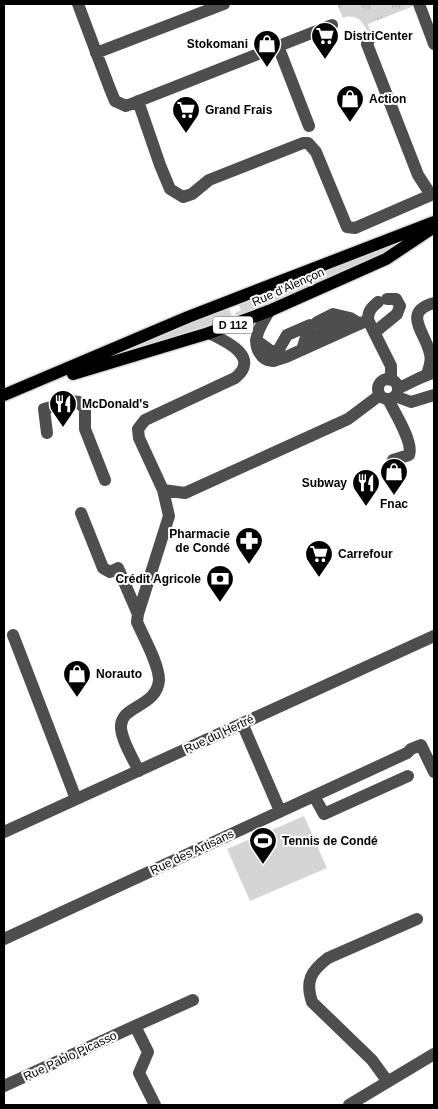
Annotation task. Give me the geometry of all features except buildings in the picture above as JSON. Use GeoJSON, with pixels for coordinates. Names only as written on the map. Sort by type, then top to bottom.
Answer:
{"type":"FeatureCollection","features":[{"type":"Feature","properties":{"kind":"main road","name":"Rue d'Alençon"},"geometry":{"type":"LineString","coordinates":[[30,386],[188,317],[434,222]]}},
{"type":"Feature","properties":{"kind":"main road","name":"Rue d'Alençon"},"geometry":{"type":"LineString","coordinates":[[4,395],[209,333],[269,311],[386,259],[434,227]]}},
{"type":"Feature","properties":{"kind":"street"},"geometry":{"type":"LineString","coordinates":[[78,4],[115,101],[126,106],[332,25]]}},
{"type":"Feature","properties":{"kind":"street"},"geometry":{"type":"LineString","coordinates":[[96,53],[224,4]]}},
{"type":"Feature","properties":{"kind":"street"},"geometry":{"type":"LineString","coordinates":[[419,4],[434,44]]}},
{"type":"Feature","properties":{"kind":"street"},"geometry":{"type":"LineString","coordinates":[[138,101],[170,189],[183,197],[192,194],[209,180],[303,143],[312,146],[316,152],[347,227],[355,228],[432,194],[416,168],[367,44],[369,40]]}},
{"type":"Feature","properties":{"kind":"street"},"geometry":{"type":"LineString","coordinates":[[278,46],[308,126]]}},
{"type":"Feature","properties":{"kind":"street"},"geometry":{"type":"LineString","coordinates":[[269,311],[256,340],[259,353],[273,361],[302,350],[359,320],[368,313],[370,308],[382,300],[396,299],[400,306],[397,314],[374,332]]}},
{"type":"Feature","properties":{"kind":"street"},"geometry":{"type":"LineString","coordinates":[[165,496],[185,493],[212,481],[348,418],[390,392],[431,374],[431,357],[416,315],[420,308],[434,303]]}},
{"type":"Feature","properties":{"kind":"street"},"geometry":{"type":"LineString","coordinates":[[256,340],[271,351],[274,351],[279,349],[288,335],[359,320],[374,332],[390,366],[390,392],[411,451],[410,455],[393,460]]}},
{"type":"Feature","properties":{"kind":"street"},"geometry":{"type":"LineString","coordinates":[[302,350],[306,337],[315,328]]}},
{"type":"Feature","properties":{"kind":"street"},"geometry":{"type":"LineString","coordinates":[[139,771],[121,731],[121,722],[127,713],[154,695],[159,680],[158,670],[138,622],[138,614],[169,516],[165,496],[138,438],[140,426],[145,420],[235,378],[242,369],[244,360],[232,344],[209,333]]}},
{"type":"Feature","properties":{"kind":"street"},"geometry":{"type":"LineString","coordinates":[[390,392],[411,402],[434,395]]}},
{"type":"Feature","properties":{"kind":"street"},"geometry":{"type":"LineString","coordinates":[[47,432],[44,409],[72,401],[79,402],[85,409],[85,429],[105,480]]}},
{"type":"Feature","properties":{"kind":"street"},"geometry":{"type":"LineString","coordinates":[[81,513],[103,568],[110,572],[118,568],[138,614]]}},
{"type":"Feature","properties":{"kind":"street"},"geometry":{"type":"LineString","coordinates":[[13,636],[76,799]]}},
{"type":"Feature","properties":{"kind":"street","name":"Rue du Hertré"},"geometry":{"type":"LineString","coordinates":[[4,832],[434,636]]}},
{"type":"Feature","properties":{"kind":"street"},"geometry":{"type":"LineString","coordinates":[[242,723],[280,811]]}},
{"type":"Feature","properties":{"kind":"street","name":"Rue des Artisans"},"geometry":{"type":"LineString","coordinates":[[4,938],[407,753],[420,745],[434,772]]}},
{"type":"Feature","properties":{"kind":"street"},"geometry":{"type":"LineString","coordinates":[[314,796],[324,814],[408,776]]}},
{"type":"Feature","properties":{"kind":"street"},"geometry":{"type":"LineString","coordinates":[[388,1082],[372,1060],[312,1002],[308,991],[311,976],[318,966],[328,958],[417,919]]}},
{"type":"Feature","properties":{"kind":"street","name":"Rue Pablo Picasso"},"geometry":{"type":"LineString","coordinates":[[4,1086],[193,1000]]}},
{"type":"Feature","properties":{"kind":"street"},"geometry":{"type":"LineString","coordinates":[[135,1026],[148,1052],[139,1073],[155,1105]]}},
{"type":"Feature","properties":{"kind":"street"},"geometry":{"type":"LineString","coordinates":[[349,1105],[434,1054]]}},
{"type":"Feature","properties":{"kind":"green space"},"geometry":{"type":"Polygon","coordinates":[[[337,4],[419,4],[368,24],[370,31],[368,32],[355,17],[343,18],[337,4]]]}},
{"type":"Feature","properties":{"kind":"green space"},"geometry":{"type":"Polygon","coordinates":[[[400,242],[376,258],[325,281],[237,317],[235,313],[241,310],[237,300],[400,242]]]}},
{"type":"Feature","properties":{"kind":"green space"},"geometry":{"type":"Polygon","coordinates":[[[233,302],[235,306],[229,309],[233,318],[111,360],[107,353],[233,302]]]}},
{"type":"Feature","properties":{"kind":"green space","name":"Tennis de Condé"},"geometry":{"type":"Polygon","coordinates":[[[304,816],[327,868],[250,901],[227,849],[304,816]]]}},
{"type":"Feature","properties":{"kind":"place","name":"DistriCenter"},"geometry":{"type":"Point","coordinates":[325,60]}},
{"type":"Feature","properties":{"kind":"place","name":"Stokomani"},"geometry":{"type":"Point","coordinates":[267,68]}},
{"type":"Feature","properties":{"kind":"place","name":"Action"},"geometry":{"type":"Point","coordinates":[350,123]}},
{"type":"Feature","properties":{"kind":"place","name":"Grand Frais"},"geometry":{"type":"Point","coordinates":[186,134]}},
{"type":"Feature","properties":{"kind":"place","name":"McDonald's"},"geometry":{"type":"Point","coordinates":[63,428]}},
{"type":"Feature","properties":{"kind":"place","name":"Fnac"},"geometry":{"type":"Point","coordinates":[394,496]}},
{"type":"Feature","properties":{"kind":"place","name":"Subway"},"geometry":{"type":"Point","coordinates":[366,507]}},
{"type":"Feature","properties":{"kind":"place","name":"Pharmacie de Condé"},"geometry":{"type":"Point","coordinates":[249,565]}},
{"type":"Feature","properties":{"kind":"place","name":"Carrefour"},"geometry":{"type":"Point","coordinates":[319,578]}},
{"type":"Feature","properties":{"kind":"place","name":"Crédit Agricole"},"geometry":{"type":"Point","coordinates":[220,603]}},
{"type":"Feature","properties":{"kind":"place","name":"Norauto"},"geometry":{"type":"Point","coordinates":[77,698]}},
{"type":"Feature","properties":{"kind":"place","name":"Tennis de Condé"},"geometry":{"type":"Point","coordinates":[263,865]}}]}
